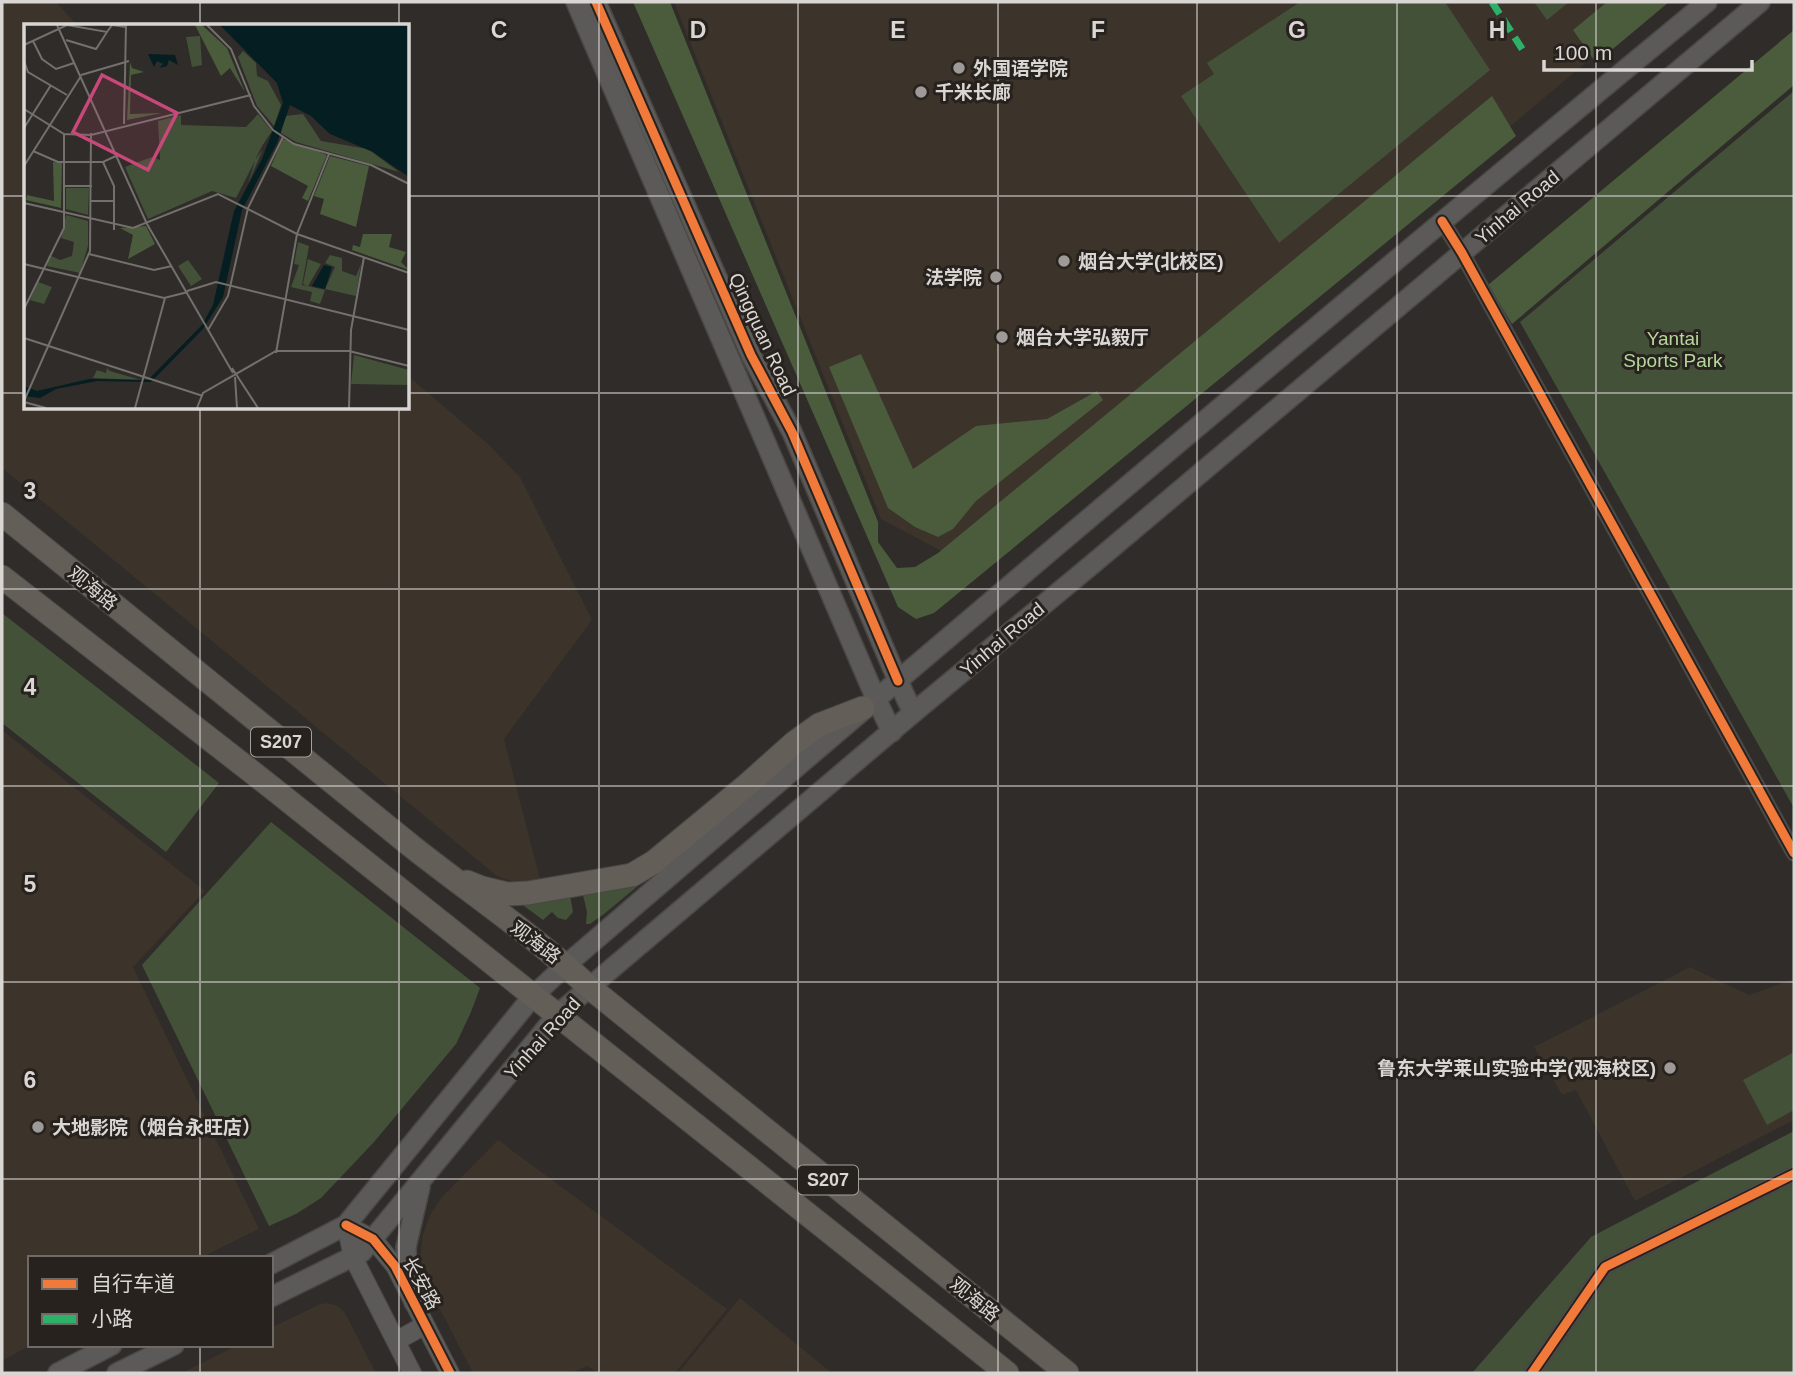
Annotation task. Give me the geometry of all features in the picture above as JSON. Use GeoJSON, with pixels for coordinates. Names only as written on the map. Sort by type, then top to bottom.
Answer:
{"type":"FeatureCollection","features":[{"type":"Feature","properties":{"kind":"main road","name":"Qingquan Road"},"geometry":{"type":"LineString","coordinates":[[576,2],[869,704],[892,732]]}},
{"type":"Feature","properties":{"kind":"main road","name":"Qingquan Road"},"geometry":{"type":"LineString","coordinates":[[596,2],[751,355],[792,432],[914,713]]}},
{"type":"Feature","properties":{"kind":"main road","name":"Yinhai Road"},"geometry":{"type":"LineString","coordinates":[[273,1263],[346,1226],[533,996],[566,965],[869,704],[1442,221],[1707,2]]}},
{"type":"Feature","properties":{"kind":"main road","name":"Yinhai Road"},"geometry":{"type":"LineString","coordinates":[[273,1296],[362,1252],[557,1015],[589,987],[1760,2]]}},
{"type":"Feature","properties":{"kind":"main road","name":"观海路"},"geometry":{"type":"LineString","coordinates":[[2,514],[443,872],[566,965],[589,987],[1067,1373]]}},
{"type":"Feature","properties":{"kind":"main road","name":"观海路"},"geometry":{"type":"LineString","coordinates":[[2,577],[266,783],[1007,1373]]}},
{"type":"Feature","properties":{"kind":"main road"},"geometry":{"type":"LineString","coordinates":[[443,872],[482,888],[507,894],[528,893],[632,875],[654,862],[794,743],[819,725],[869,704]]}},
{"type":"Feature","properties":{"kind":"main road"},"geometry":{"type":"LineString","coordinates":[[414,1302],[407,1269],[406,1247],[422,1179]]}},
{"type":"Feature","properties":{"kind":"main road"},"geometry":{"type":"LineString","coordinates":[[58,1373],[108,1347]]}},
{"type":"Feature","properties":{"kind":"main road"},"geometry":{"type":"LineString","coordinates":[[117,1373],[170,1347]]}},
{"type":"Feature","properties":{"kind":"street"},"geometry":{"type":"LineString","coordinates":[[1442,221],[1794,853]]}},
{"type":"Feature","properties":{"kind":"street"},"geometry":{"type":"LineString","coordinates":[[1532,1373],[1605,1267],[1794,1174]]}},
{"type":"Feature","properties":{"kind":"street"},"geometry":{"type":"LineString","coordinates":[[346,1226],[353,1256],[412,1373]]}},
{"type":"Feature","properties":{"kind":"street","name":"长安路"},"geometry":{"type":"LineString","coordinates":[[346,1226],[373,1239],[395,1266],[450,1373]]}},
{"type":"Feature","properties":{"kind":"street"},"geometry":{"type":"LineString","coordinates":[[396,1341],[425,1325]]}},
{"type":"Feature","properties":{"kind":"shaded area"},"geometry":{"type":"Polygon","coordinates":[[[2,2],[56,2],[76,24],[24,24],[24,410],[410,410],[410,378],[488,444],[520,477],[592,620],[504,739],[540,879],[511,881],[497,876],[2,468],[2,2]]]}},
{"type":"Feature","properties":{"kind":"shaded area","name":"烟台大学(北校区)"},"geometry":{"type":"Polygon","coordinates":[[[674,2],[1658,2],[981,572],[881,519],[674,2]]]}},
{"type":"Feature","properties":{"kind":"shaded area"},"geometry":{"type":"Polygon","coordinates":[[[2,730],[205,891],[133,967],[259,1229],[204,1256],[28,1256],[28,1347],[2,1361],[2,730]]]}},
{"type":"Feature","properties":{"kind":"shaded area","name":"鲁东大学莱山实验中学(观海校区)"},"geometry":{"type":"Polygon","coordinates":[[[1690,967],[1749,995],[1794,979],[1794,1120],[1635,1201],[1576,1090],[1562,1095],[1534,1047],[1690,967]]]}},
{"type":"Feature","properties":{"kind":"shaded area"},"geometry":{"type":"Polygon","coordinates":[[[498,1140],[727,1309],[675,1373],[598,1373],[587,1366],[571,1373],[473,1373],[427,1284],[420,1258],[423,1234],[430,1215],[441,1198],[498,1140]]]}},
{"type":"Feature","properties":{"kind":"shaded area"},"geometry":{"type":"Polygon","coordinates":[[[740,1298],[832,1373],[678,1373],[740,1298]]]}},
{"type":"Feature","properties":{"kind":"shaded area"},"geometry":{"type":"Polygon","coordinates":[[[320,1304],[338,1306],[345,1313],[376,1373],[182,1373],[234,1347],[273,1347],[273,1327],[320,1304]]]}},
{"type":"Feature","properties":{"kind":"green space"},"geometry":{"type":"Polygon","coordinates":[[[633,2],[670,2],[878,522],[878,542],[897,568],[915,567],[938,553],[1492,96],[1516,136],[934,613],[916,619],[898,607],[633,2]]]}},
{"type":"Feature","properties":{"kind":"green space"},"geometry":{"type":"Polygon","coordinates":[[[1300,2],[1445,2],[1490,70],[1279,243],[1181,96],[1214,74],[1207,63],[1300,2]]]}},
{"type":"Feature","properties":{"kind":"green space"},"geometry":{"type":"Polygon","coordinates":[[[1534,2],[1569,2],[1547,20],[1534,2]]]}},
{"type":"Feature","properties":{"kind":"green space"},"geometry":{"type":"Polygon","coordinates":[[[1607,2],[1669,2],[1596,63],[1573,30],[1607,2]]]}},
{"type":"Feature","properties":{"kind":"green space"},"geometry":{"type":"Polygon","coordinates":[[[1794,30],[1794,85],[1512,324],[1488,285],[1794,30]]]}},
{"type":"Feature","properties":{"kind":"green space","name":"Yantai Sports Park"},"geometry":{"type":"Polygon","coordinates":[[[1794,91],[1794,808],[1520,322],[1794,91]]]}},
{"type":"Feature","properties":{"kind":"green space"},"geometry":{"type":"Polygon","coordinates":[[[861,354],[913,469],[976,426],[1047,419],[1097,391],[1103,400],[976,501],[953,529],[938,537],[915,527],[888,508],[829,367],[861,354]]]}},
{"type":"Feature","properties":{"kind":"green space"},"geometry":{"type":"Polygon","coordinates":[[[2,613],[219,783],[166,852],[2,723],[2,613]]]}},
{"type":"Feature","properties":{"kind":"green space"},"geometry":{"type":"Polygon","coordinates":[[[794,757],[604,914],[586,924],[584,892],[625,883],[794,757]]]}},
{"type":"Feature","properties":{"kind":"green space"},"geometry":{"type":"Polygon","coordinates":[[[271,822],[480,988],[456,1044],[374,1142],[321,1198],[296,1214],[269,1226],[142,965],[271,822]]]}},
{"type":"Feature","properties":{"kind":"green space"},"geometry":{"type":"Polygon","coordinates":[[[570,895],[573,912],[566,920],[558,918],[552,912],[543,920],[524,906],[524,904],[570,895]]]}},
{"type":"Feature","properties":{"kind":"green space"},"geometry":{"type":"Polygon","coordinates":[[[1794,1052],[1794,1110],[1767,1125],[1743,1080],[1794,1052]]]}},
{"type":"Feature","properties":{"kind":"green space"},"geometry":{"type":"Polygon","coordinates":[[[1794,1131],[1794,1373],[1472,1373],[1591,1237],[1794,1131]]]}},
{"type":"Feature","properties":{"kind":"marked path"},"geometry":{"type":"LineString","coordinates":[[1492,2],[1526,55]]}},
{"type":"Feature","properties":{"kind":"cycle path"},"geometry":{"type":"LineString","coordinates":[[596,2],[751,355],[792,432],[898,681]]}},
{"type":"Feature","properties":{"kind":"cycle path"},"geometry":{"type":"LineString","coordinates":[[1442,221],[1794,853]]}},
{"type":"Feature","properties":{"kind":"cycle path"},"geometry":{"type":"LineString","coordinates":[[1532,1373],[1605,1267],[1794,1174]]}},
{"type":"Feature","properties":{"kind":"cycle path"},"geometry":{"type":"LineString","coordinates":[[346,1225],[373,1239],[395,1266],[450,1373]]}},
{"type":"Feature","properties":{"kind":"place","name":"外国语学院"},"geometry":{"type":"Point","coordinates":[959,68]}},
{"type":"Feature","properties":{"kind":"place","name":"千米长廊"},"geometry":{"type":"Point","coordinates":[921,92]}},
{"type":"Feature","properties":{"kind":"place","name":"烟台大学(北校区)"},"geometry":{"type":"Point","coordinates":[1064,261]}},
{"type":"Feature","properties":{"kind":"place","name":"法学院"},"geometry":{"type":"Point","coordinates":[996,277]}},
{"type":"Feature","properties":{"kind":"place","name":"烟台大学弘毅厅"},"geometry":{"type":"Point","coordinates":[1002,337]}},
{"type":"Feature","properties":{"kind":"place","name":"鲁东大学莱山实验中学(观海校区)"},"geometry":{"type":"Point","coordinates":[1670,1068]}},
{"type":"Feature","properties":{"kind":"place","name":"大地影院（烟台永旺店）"},"geometry":{"type":"Point","coordinates":[38,1127]}}]}
